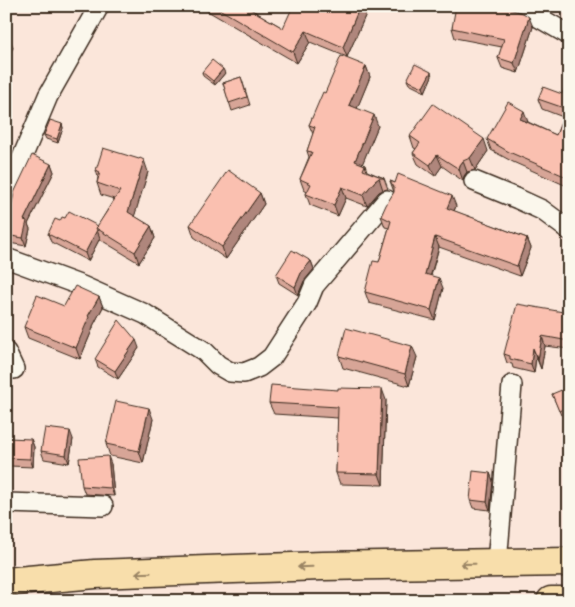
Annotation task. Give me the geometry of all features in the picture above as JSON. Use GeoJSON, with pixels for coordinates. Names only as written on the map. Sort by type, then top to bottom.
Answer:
{"type":"FeatureCollection","features":[{"type":"Feature","properties":{"kind":"highway"},"geometry":{"type":"LineString","coordinates":[[6,582],[95,574],[145,572],[322,566],[569,562]]}},
{"type":"Feature","properties":{"kind":"highway"},"geometry":{"type":"LineString","coordinates":[[551,601],[569,601]]}},
{"type":"Feature","properties":{"kind":"street"},"geometry":{"type":"LineString","coordinates":[[6,190],[13,179],[48,96],[99,6]]}},
{"type":"Feature","properties":{"kind":"street"},"geometry":{"type":"LineString","coordinates":[[519,6],[569,35]]}},
{"type":"Feature","properties":{"kind":"street"},"geometry":{"type":"LineString","coordinates":[[474,181],[542,210],[569,230]]}},
{"type":"Feature","properties":{"kind":"street"},"geometry":{"type":"LineString","coordinates":[[6,258],[82,286],[144,314],[204,351],[218,365],[230,372],[244,373],[259,367],[272,357],[306,303],[314,286],[386,200]]}},
{"type":"Feature","properties":{"kind":"street"},"geometry":{"type":"LineString","coordinates":[[497,563],[512,385]]}},
{"type":"Feature","properties":{"kind":"street"},"geometry":{"type":"LineString","coordinates":[[6,503],[103,506]]}},
{"type":"Feature","properties":{"kind":"building"},"geometry":{"type":"Polygon","coordinates":[[[214,6],[245,6],[283,28],[293,6],[330,6],[340,11],[342,6],[360,6],[343,47],[306,31],[293,52],[214,6]]]}},
{"type":"Feature","properties":{"kind":"building"},"geometry":{"type":"Polygon","coordinates":[[[456,6],[509,6],[509,9],[529,17],[514,63],[498,58],[504,39],[452,28],[456,6]]]}},
{"type":"Feature","properties":{"kind":"building"},"geometry":{"type":"Polygon","coordinates":[[[341,56],[366,66],[349,105],[374,115],[355,161],[365,165],[363,170],[384,178],[379,178],[375,181],[363,195],[342,187],[334,205],[306,194],[311,184],[300,179],[312,152],[307,151],[315,127],[309,125],[341,56]]]}},
{"type":"Feature","properties":{"kind":"building"},"geometry":{"type":"Polygon","coordinates":[[[212,60],[223,69],[213,81],[202,72],[212,60]]]}},
{"type":"Feature","properties":{"kind":"building"},"geometry":{"type":"Polygon","coordinates":[[[415,64],[431,72],[423,87],[407,80],[415,64]]]}},
{"type":"Feature","properties":{"kind":"building"},"geometry":{"type":"Polygon","coordinates":[[[241,77],[247,97],[229,103],[223,83],[241,77]]]}},
{"type":"Feature","properties":{"kind":"building"},"geometry":{"type":"Polygon","coordinates":[[[569,78],[569,178],[509,152],[487,139],[508,102],[524,111],[520,119],[556,135],[567,109],[538,99],[543,87],[562,94],[569,78]]]}},
{"type":"Feature","properties":{"kind":"building"},"geometry":{"type":"Polygon","coordinates":[[[433,104],[484,139],[470,158],[463,161],[459,169],[437,155],[430,165],[413,153],[420,143],[410,136],[433,104]]]}},
{"type":"Feature","properties":{"kind":"building"},"geometry":{"type":"Polygon","coordinates":[[[50,120],[62,124],[57,139],[44,135],[50,120]]]}},
{"type":"Feature","properties":{"kind":"building"},"geometry":{"type":"Polygon","coordinates":[[[103,148],[144,160],[128,212],[151,226],[135,252],[96,228],[120,191],[97,183],[100,172],[96,170],[103,148]]]}},
{"type":"Feature","properties":{"kind":"building"},"geometry":{"type":"Polygon","coordinates":[[[32,155],[51,164],[24,220],[27,221],[23,238],[6,235],[14,193],[32,155]]]}},
{"type":"Feature","properties":{"kind":"building"},"geometry":{"type":"Polygon","coordinates":[[[228,170],[260,193],[222,247],[190,225],[228,170]]]}},
{"type":"Feature","properties":{"kind":"building"},"geometry":{"type":"Polygon","coordinates":[[[398,174],[452,196],[447,208],[527,238],[517,266],[435,237],[425,274],[439,278],[431,310],[365,292],[373,261],[379,262],[391,221],[381,216],[394,192],[394,187],[390,181],[395,183],[398,174]]]}},
{"type":"Feature","properties":{"kind":"building"},"geometry":{"type":"Polygon","coordinates":[[[69,211],[98,226],[85,253],[48,234],[55,219],[60,221],[62,217],[65,218],[69,211]]]}},
{"type":"Feature","properties":{"kind":"building"},"geometry":{"type":"Polygon","coordinates":[[[292,250],[311,261],[301,273],[295,287],[276,275],[292,250]]]}},
{"type":"Feature","properties":{"kind":"building"},"geometry":{"type":"Polygon","coordinates":[[[75,286],[99,297],[88,316],[76,348],[24,327],[37,295],[64,306],[75,286]]]}},
{"type":"Feature","properties":{"kind":"building"},"geometry":{"type":"Polygon","coordinates":[[[517,304],[569,313],[569,341],[542,336],[538,360],[533,348],[531,364],[510,359],[510,356],[504,354],[517,304]]]}},
{"type":"Feature","properties":{"kind":"building"},"geometry":{"type":"Polygon","coordinates":[[[119,320],[136,340],[115,371],[95,359],[119,320]]]}},
{"type":"Feature","properties":{"kind":"building"},"geometry":{"type":"Polygon","coordinates":[[[346,328],[412,346],[405,374],[339,356],[346,328]]]}},
{"type":"Feature","properties":{"kind":"building"},"geometry":{"type":"Polygon","coordinates":[[[271,385],[338,390],[338,388],[382,389],[379,474],[336,473],[338,407],[269,403],[271,385]]]}},
{"type":"Feature","properties":{"kind":"building"},"geometry":{"type":"Polygon","coordinates":[[[564,389],[569,400],[569,406],[559,411],[552,394],[564,389]]]}},
{"type":"Feature","properties":{"kind":"building"},"geometry":{"type":"Polygon","coordinates":[[[116,401],[149,408],[139,451],[106,444],[116,401]]]}},
{"type":"Feature","properties":{"kind":"building"},"geometry":{"type":"Polygon","coordinates":[[[45,428],[70,431],[66,455],[41,451],[45,428]]]}},
{"type":"Feature","properties":{"kind":"building"},"geometry":{"type":"Polygon","coordinates":[[[8,438],[31,439],[30,459],[7,458],[8,438]]]}},
{"type":"Feature","properties":{"kind":"building"},"geometry":{"type":"Polygon","coordinates":[[[108,456],[111,488],[82,486],[79,458],[108,456]]]}},
{"type":"Feature","properties":{"kind":"building"},"geometry":{"type":"Polygon","coordinates":[[[473,471],[490,473],[487,502],[470,500],[473,471]]]}}]}
